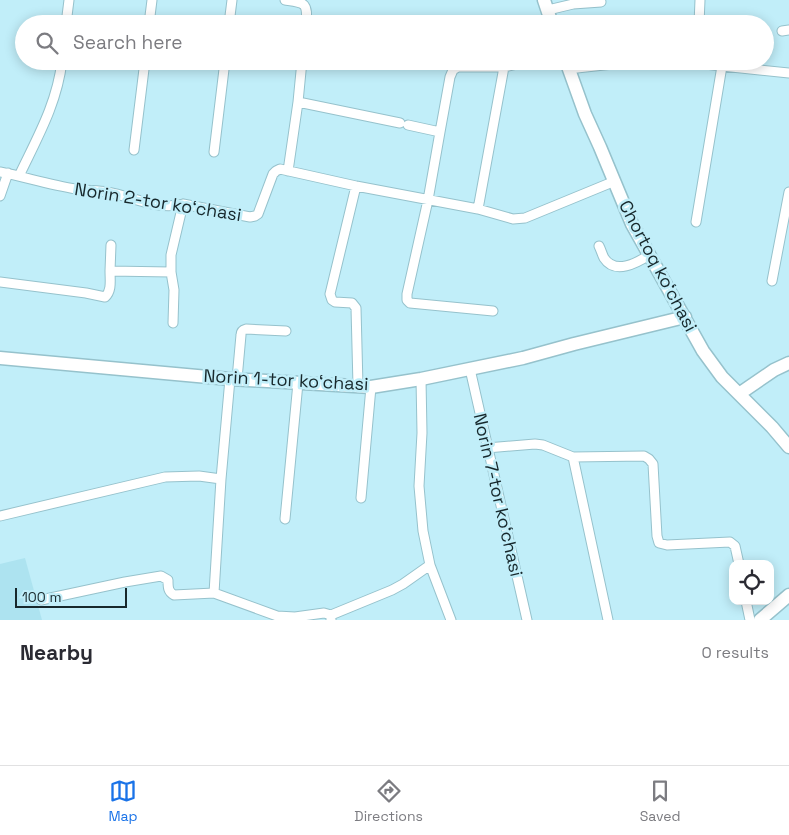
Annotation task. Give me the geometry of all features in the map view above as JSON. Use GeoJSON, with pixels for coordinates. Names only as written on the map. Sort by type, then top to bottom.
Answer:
{"type":"FeatureCollection","features":[{"type":"Feature","properties":{"kind":"street"},"geometry":{"type":"LineString","coordinates":[[67,15],[69,0]]}},
{"type":"Feature","properties":{"kind":"street"},"geometry":{"type":"LineString","coordinates":[[150,15],[152,0]]}},
{"type":"Feature","properties":{"kind":"street"},"geometry":{"type":"LineString","coordinates":[[230,15],[232,0]]}},
{"type":"Feature","properties":{"kind":"street"},"geometry":{"type":"LineString","coordinates":[[285,0],[300,2],[305,6],[307,15]]}},
{"type":"Feature","properties":{"kind":"street"},"geometry":{"type":"LineString","coordinates":[[699,15],[700,0]]}},
{"type":"Feature","properties":{"kind":"street"},"geometry":{"type":"LineString","coordinates":[[546,5],[601,2]]}},
{"type":"Feature","properties":{"kind":"street"},"geometry":{"type":"LineString","coordinates":[[19,176],[50,110],[56,94],[60,70]]}},
{"type":"Feature","properties":{"kind":"street"},"geometry":{"type":"LineString","coordinates":[[134,150],[144,70]]}},
{"type":"Feature","properties":{"kind":"street"},"geometry":{"type":"LineString","coordinates":[[214,152],[224,70]]}},
{"type":"Feature","properties":{"kind":"street"},"geometry":{"type":"LineString","coordinates":[[301,70],[288,171],[478,209],[513,219],[520,219],[615,182]]}},
{"type":"Feature","properties":{"kind":"street"},"geometry":{"type":"LineString","coordinates":[[453,70],[407,300],[410,303],[493,311]]}},
{"type":"Feature","properties":{"kind":"street"},"geometry":{"type":"LineString","coordinates":[[478,209],[503,70]]}},
{"type":"Feature","properties":{"kind":"street","name":"Chortoq koʻchasi"},"geometry":{"type":"LineString","coordinates":[[569,70],[585,114],[632,224],[703,351],[722,377],[788,444]]}},
{"type":"Feature","properties":{"kind":"street"},"geometry":{"type":"LineString","coordinates":[[696,222],[721,70]]}},
{"type":"Feature","properties":{"kind":"street"},"geometry":{"type":"LineString","coordinates":[[760,70],[789,73]]}},
{"type":"Feature","properties":{"kind":"street"},"geometry":{"type":"LineString","coordinates":[[298,102],[440,132]]}},
{"type":"Feature","properties":{"kind":"street","name":"Norin 2-tor koʻchasi"},"geometry":{"type":"LineString","coordinates":[[4,172],[76,189],[108,192],[142,202],[168,206],[183,204],[250,217],[258,214],[261,209],[276,171],[280,169],[288,171]]}},
{"type":"Feature","properties":{"kind":"street"},"geometry":{"type":"LineString","coordinates":[[0,196],[4,172]]}},
{"type":"Feature","properties":{"kind":"street"},"geometry":{"type":"LineString","coordinates":[[356,186],[330,294],[335,302],[352,303],[356,308],[358,386]]}},
{"type":"Feature","properties":{"kind":"street"},"geometry":{"type":"LineString","coordinates":[[772,281],[789,192]]}},
{"type":"Feature","properties":{"kind":"street"},"geometry":{"type":"LineString","coordinates":[[173,323],[174,290],[171,255],[183,204]]}},
{"type":"Feature","properties":{"kind":"street"},"geometry":{"type":"LineString","coordinates":[[0,282],[105,297],[110,290],[111,245]]}},
{"type":"Feature","properties":{"kind":"street"},"geometry":{"type":"LineString","coordinates":[[600,246],[608,262],[621,267],[638,262],[649,255]]}},
{"type":"Feature","properties":{"kind":"street"},"geometry":{"type":"LineString","coordinates":[[110,271],[171,272]]}},
{"type":"Feature","properties":{"kind":"street","name":"Norin 1-tor koʻchasi"},"geometry":{"type":"LineString","coordinates":[[0,358],[234,379],[371,386],[421,379],[524,358],[685,317]]}},
{"type":"Feature","properties":{"kind":"street"},"geometry":{"type":"LineString","coordinates":[[214,593],[221,479],[241,331],[243,329],[286,331]]}},
{"type":"Feature","properties":{"kind":"street"},"geometry":{"type":"LineString","coordinates":[[739,394],[774,370],[789,363]]}},
{"type":"Feature","properties":{"kind":"street","name":"Norin 7-tor koʻchasi"},"geometry":{"type":"LineString","coordinates":[[470,369],[527,620]]}},
{"type":"Feature","properties":{"kind":"street"},"geometry":{"type":"LineString","coordinates":[[421,379],[422,433],[419,486],[423,531],[430,566],[450,620]]}},
{"type":"Feature","properties":{"kind":"street"},"geometry":{"type":"LineString","coordinates":[[285,519],[298,383]]}},
{"type":"Feature","properties":{"kind":"street"},"geometry":{"type":"LineString","coordinates":[[361,498],[371,386]]}},
{"type":"Feature","properties":{"kind":"street"},"geometry":{"type":"LineString","coordinates":[[487,448],[535,444],[543,445],[573,457],[644,456],[653,464],[658,543],[667,545],[730,542],[735,546],[737,560]]}},
{"type":"Feature","properties":{"kind":"street"},"geometry":{"type":"LineString","coordinates":[[573,457],[608,620]]}},
{"type":"Feature","properties":{"kind":"street"},"geometry":{"type":"LineString","coordinates":[[0,516],[165,477],[199,476],[221,479]]}},
{"type":"Feature","properties":{"kind":"street"},"geometry":{"type":"LineString","coordinates":[[41,600],[161,576],[168,580],[168,589],[174,596],[214,593],[277,616],[295,617],[324,613],[331,618],[398,587],[430,566]]}},
{"type":"Feature","properties":{"kind":"street"},"geometry":{"type":"LineString","coordinates":[[760,620],[789,595]]}},
{"type":"Feature","properties":{"kind":"street"},"geometry":{"type":"LineString","coordinates":[[747,605],[750,620]]}},
{"type":"Feature","properties":{"kind":"shaded area"},"geometry":{"type":"Polygon","coordinates":[[[25,558],[42,620],[0,620],[0,564],[25,558]]]}}]}
